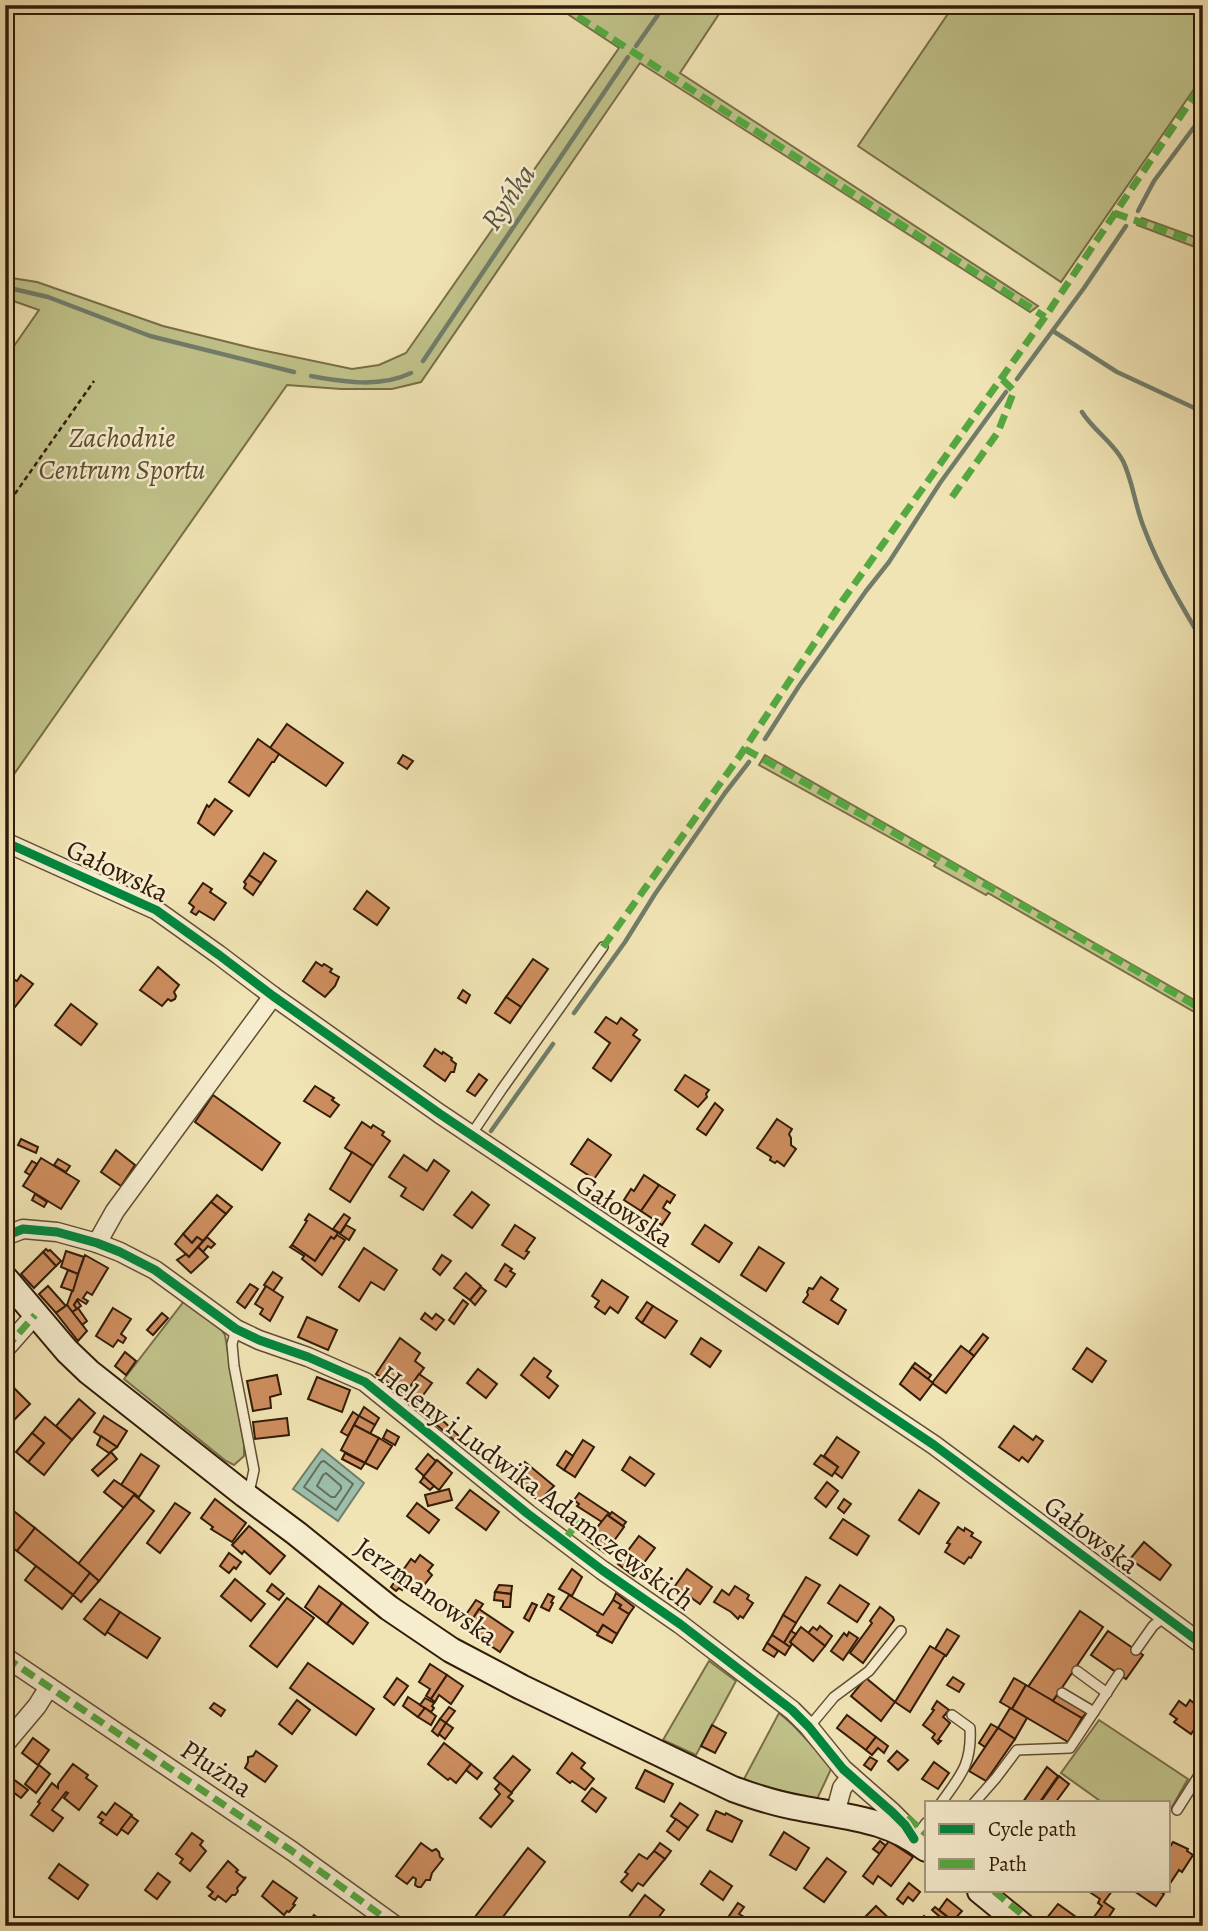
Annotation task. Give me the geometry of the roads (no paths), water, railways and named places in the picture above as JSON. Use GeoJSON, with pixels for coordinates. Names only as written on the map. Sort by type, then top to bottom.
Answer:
{"type":"FeatureCollection","features":[{"type":"Feature","properties":{"kind":"street","name":"Gałowska"},"geometry":{"type":"LineString","coordinates":[[5,842],[156,911],[471,1135],[934,1445],[1203,1645]]}},
{"type":"Feature","properties":{"kind":"street"},"geometry":{"type":"LineString","coordinates":[[97,1243],[115,1211],[273,996]]}},
{"type":"Feature","properties":{"kind":"street","name":"Heleny i Ludwika Adamczewskich"},"geometry":{"type":"LineString","coordinates":[[5,1237],[23,1228],[57,1232],[120,1252],[155,1270],[236,1329],[365,1382],[528,1514],[792,1710],[847,1773],[922,1837]]}},
{"type":"Feature","properties":{"kind":"street","name":"Jerzmanowska"},"geometry":{"type":"LineString","coordinates":[[5,1278],[67,1351],[89,1372],[389,1608],[464,1658],[733,1789],[768,1801],[876,1822],[922,1837]]}},
{"type":"Feature","properties":{"kind":"street"},"geometry":{"type":"LineString","coordinates":[[5,1349],[35,1315]]}},
{"type":"Feature","properties":{"kind":"street","name":"Płużna"},"geometry":{"type":"LineString","coordinates":[[5,1657],[292,1851],[396,1926]]}},
{"type":"Feature","properties":{"kind":"street"},"geometry":{"type":"LineString","coordinates":[[5,1744],[37,1706],[49,1687]]}},
{"type":"Feature","properties":{"kind":"street"},"geometry":{"type":"LineString","coordinates":[[835,1814],[847,1773]]}},
{"type":"Feature","properties":{"kind":"street"},"geometry":{"type":"LineString","coordinates":[[981,1892],[1013,1921]]}},
{"type":"Feature","properties":{"kind":"lane"},"geometry":{"type":"LineString","coordinates":[[471,1135],[603,947]]}},
{"type":"Feature","properties":{"kind":"lane"},"geometry":{"type":"LineString","coordinates":[[236,1329],[232,1344],[234,1366],[254,1470],[250,1488],[245,1495]]}},
{"type":"Feature","properties":{"kind":"lane"},"geometry":{"type":"LineString","coordinates":[[1136,1650],[1153,1626],[1164,1617]]}},
{"type":"Feature","properties":{"kind":"lane"},"geometry":{"type":"LineString","coordinates":[[809,1727],[834,1697],[869,1671],[901,1631]]}},
{"type":"Feature","properties":{"kind":"lane"},"geometry":{"type":"LineString","coordinates":[[1077,1671],[1107,1693]]}},
{"type":"Feature","properties":{"kind":"lane"},"geometry":{"type":"LineString","coordinates":[[976,1801],[1017,1750],[1070,1748],[1119,1674]]}},
{"type":"Feature","properties":{"kind":"lane"},"geometry":{"type":"LineString","coordinates":[[1062,1693],[1094,1712]]}},
{"type":"Feature","properties":{"kind":"lane"},"geometry":{"type":"LineString","coordinates":[[942,1801],[967,1765],[971,1742],[970,1728],[952,1716]]}},
{"type":"Feature","properties":{"kind":"lane"},"geometry":{"type":"LineString","coordinates":[[1177,1810],[1203,1769]]}},
{"type":"Feature","properties":{"kind":"water"},"geometry":{"type":"Polygon","coordinates":[[[322,1449],[364,1483],[338,1521],[293,1489],[322,1449]]]}},
{"type":"Feature","properties":{"kind":"waterway","name":"Ryńka"},"geometry":{"type":"LineString","coordinates":[[636,46],[665,5]]}},
{"type":"Feature","properties":{"kind":"waterway","name":"Ryńka"},"geometry":{"type":"LineString","coordinates":[[423,361],[628,57]]}},
{"type":"Feature","properties":{"kind":"waterway"},"geometry":{"type":"LineString","coordinates":[[1138,211],[1154,181],[1203,115]]}},
{"type":"Feature","properties":{"kind":"waterway"},"geometry":{"type":"LineString","coordinates":[[1017,379],[1126,226]]}},
{"type":"Feature","properties":{"kind":"waterway","name":"Ryńka"},"geometry":{"type":"LineString","coordinates":[[5,287],[48,297],[150,336],[294,372]]}},
{"type":"Feature","properties":{"kind":"waterway"},"geometry":{"type":"LineString","coordinates":[[1053,331],[1117,372],[1203,412]]}},
{"type":"Feature","properties":{"kind":"waterway","name":"Ryńka"},"geometry":{"type":"LineString","coordinates":[[311,376],[349,382],[374,382],[387,381],[411,373]]}},
{"type":"Feature","properties":{"kind":"waterway"},"geometry":{"type":"LineString","coordinates":[[765,739],[799,686],[889,562],[940,483],[1006,392]]}},
{"type":"Feature","properties":{"kind":"waterway"},"geometry":{"type":"LineString","coordinates":[[1082,412],[1123,461],[1150,543],[1203,642]]}},
{"type":"Feature","properties":{"kind":"waterway"},"geometry":{"type":"LineString","coordinates":[[574,1013],[749,762]]}},
{"type":"Feature","properties":{"kind":"waterway"},"geometry":{"type":"LineString","coordinates":[[491,1131],[553,1044]]}},
{"type":"Feature","properties":{"kind":"park label","name":"Zachodnie Centrum Sportu"},"geometry":{"type":"Point","coordinates":[122,453]}}]}
